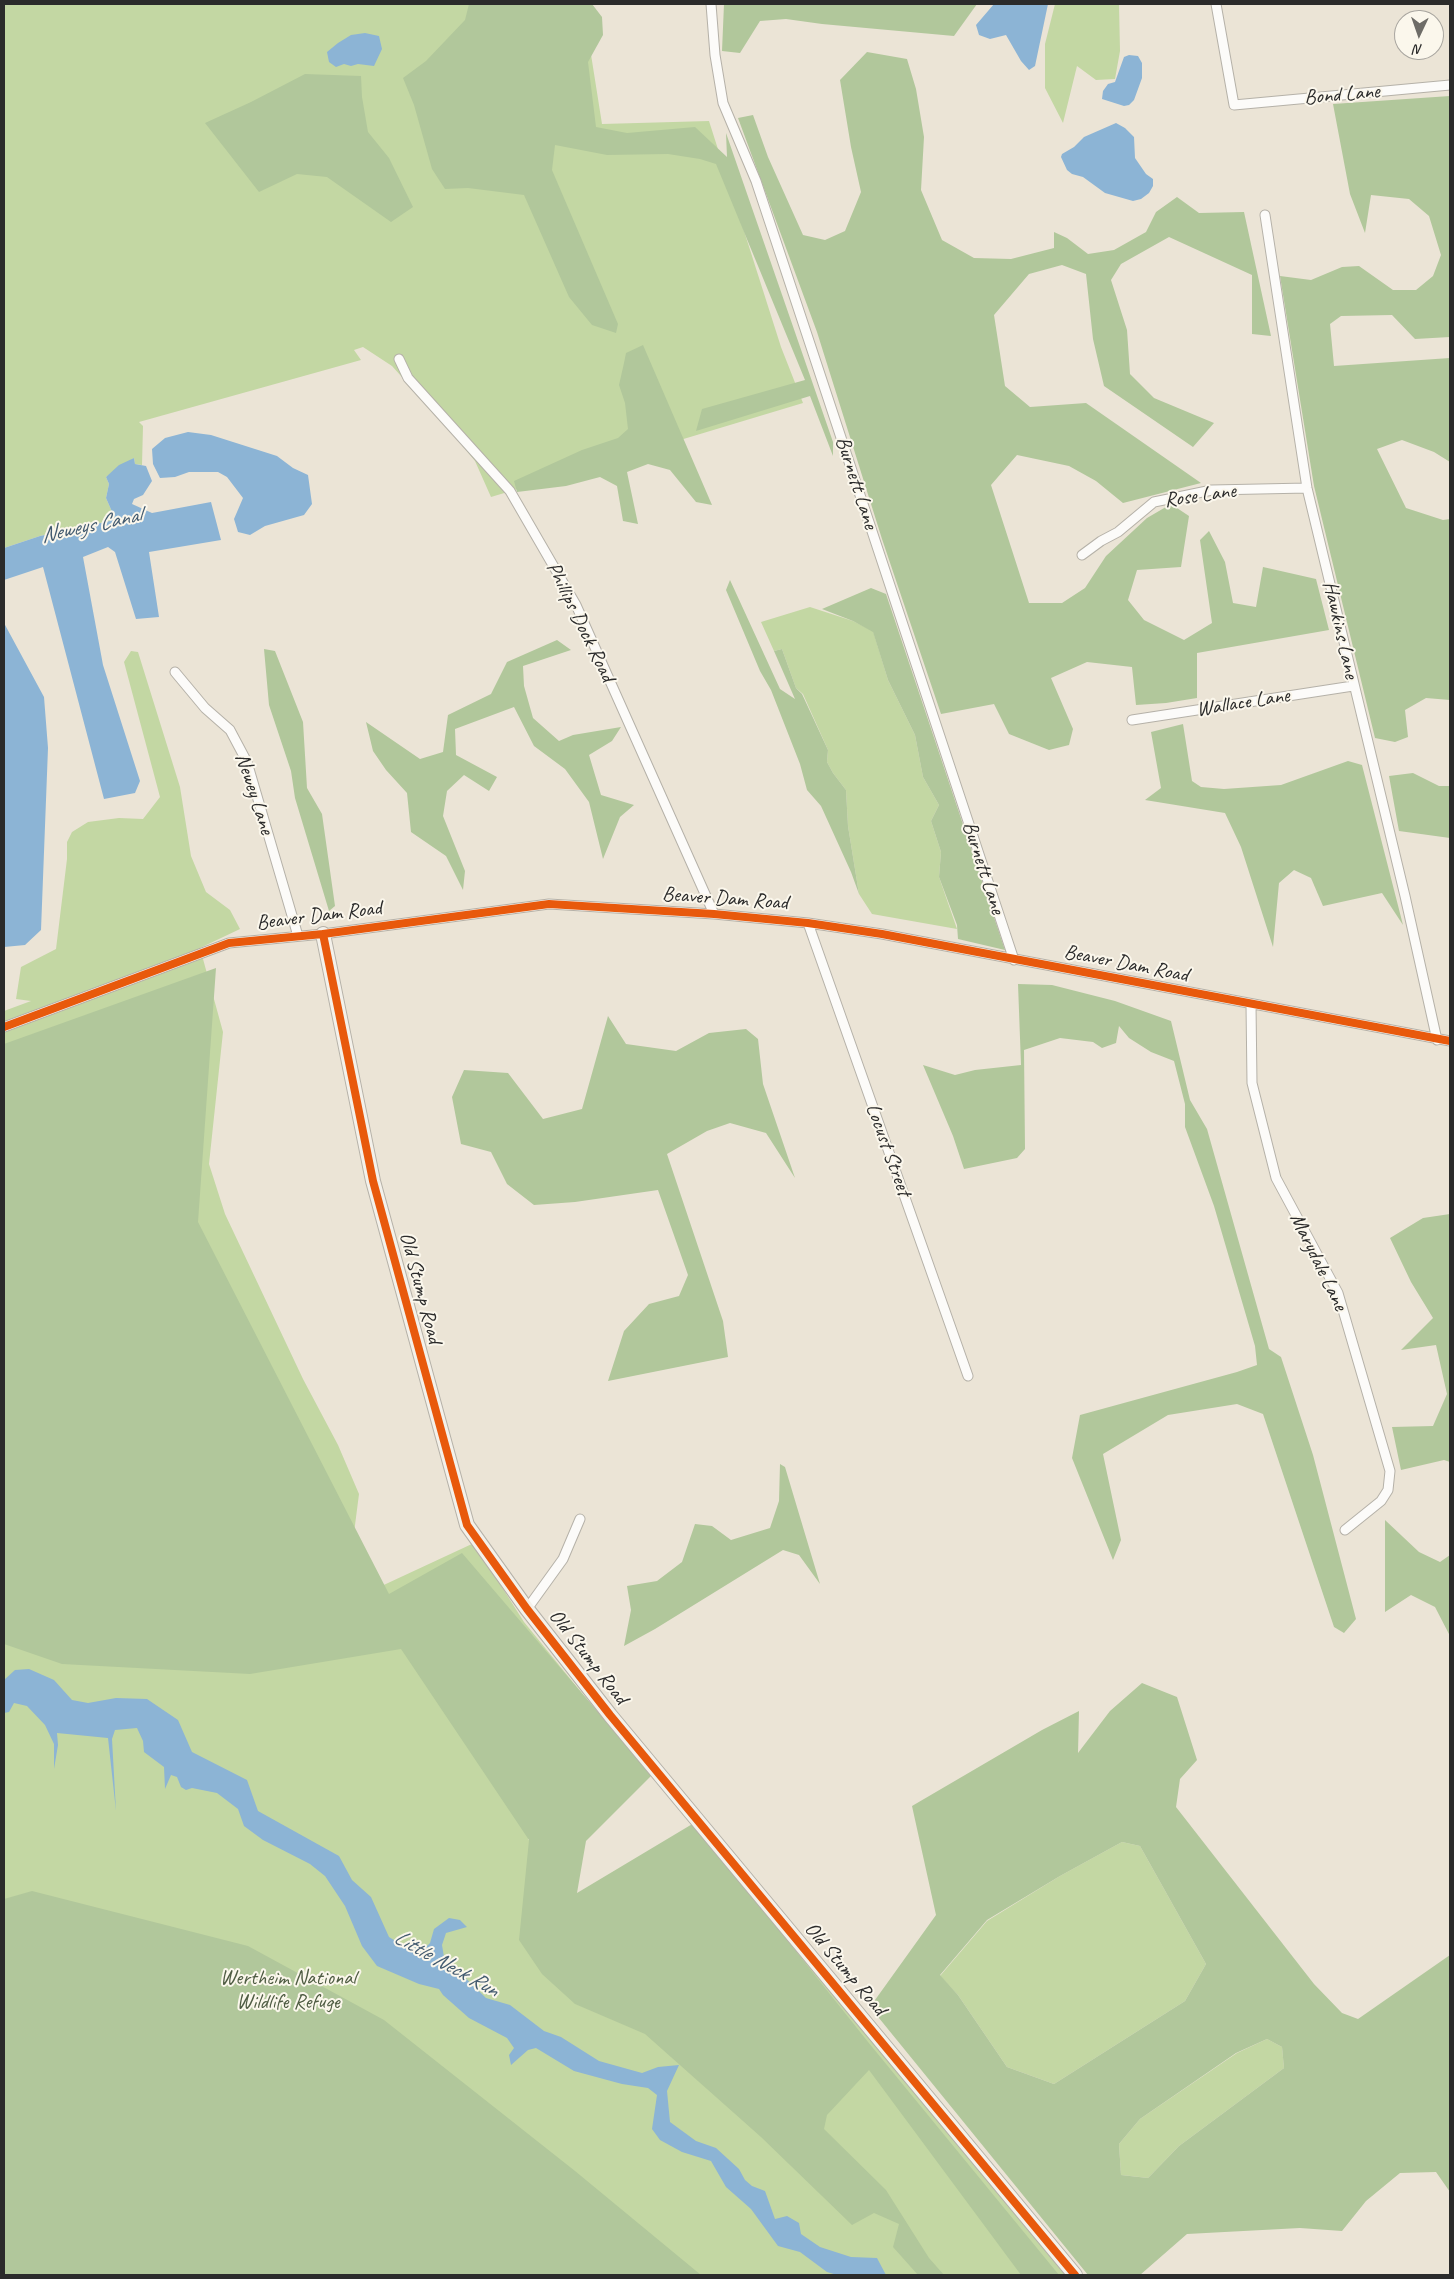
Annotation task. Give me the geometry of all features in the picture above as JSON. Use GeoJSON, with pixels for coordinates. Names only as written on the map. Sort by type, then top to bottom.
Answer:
{"type":"FeatureCollection","features":[{"type":"Feature","properties":{"kind":"street","name":"Burnett Lane"},"geometry":{"type":"LineString","coordinates":[[711,4],[715,55],[723,103],[756,181],[1014,960]]}},
{"type":"Feature","properties":{"kind":"street","name":"Bond Lane"},"geometry":{"type":"LineString","coordinates":[[1216,4],[1234,104],[1450,85]]}},
{"type":"Feature","properties":{"kind":"street","name":"Hawkins Lane"},"geometry":{"type":"LineString","coordinates":[[1264,215],[1307,488],[1353,686],[1405,896],[1437,1040]]}},
{"type":"Feature","properties":{"kind":"street","name":"Phillips Dock Road"},"geometry":{"type":"LineString","coordinates":[[399,359],[408,378],[510,491],[576,605],[714,914]]}},
{"type":"Feature","properties":{"kind":"street","name":"Rose Lane"},"geometry":{"type":"LineString","coordinates":[[1082,556],[1101,541],[1118,532],[1154,502],[1212,490],[1307,488]]}},
{"type":"Feature","properties":{"kind":"street","name":"Newey Lane"},"geometry":{"type":"LineString","coordinates":[[175,672],[204,708],[230,730],[247,762],[298,936]]}},
{"type":"Feature","properties":{"kind":"street","name":"Wallace Lane"},"geometry":{"type":"LineString","coordinates":[[1132,720],[1353,686]]}},
{"type":"Feature","properties":{"kind":"street","name":"Beaver Dam Road"},"geometry":{"type":"LineString","coordinates":[[4,1027],[230,943],[323,934],[549,904],[714,914],[808,923],[882,934],[1450,1041]]}},
{"type":"Feature","properties":{"kind":"street","name":"Locust Street"},"geometry":{"type":"LineString","coordinates":[[808,923],[968,1376]]}},
{"type":"Feature","properties":{"kind":"street","name":"Old Stump Road"},"geometry":{"type":"LineString","coordinates":[[323,934],[373,1181],[467,1525],[527,1609],[610,1715],[1075,2275]]}},
{"type":"Feature","properties":{"kind":"street","name":"Marydale Lane"},"geometry":{"type":"LineString","coordinates":[[1251,1005],[1252,1083],[1276,1178],[1338,1293],[1390,1471],[1391,1479],[1382,1501],[1345,1530]]}},
{"type":"Feature","properties":{"kind":"street"},"geometry":{"type":"LineString","coordinates":[[527,1609],[563,1559],[580,1519]]}},
{"type":"Feature","properties":{"kind":"green space"},"geometry":{"type":"Polygon","coordinates":[[[4,4],[583,4],[602,124],[709,121],[781,347],[803,403],[491,497],[475,461],[453,434],[392,366],[363,347],[354,350],[361,360],[139,422],[143,426],[142,465],[135,464],[134,458],[106,477],[109,484],[106,498],[113,514],[110,521],[40,536],[4,548],[4,4]]]}},
{"type":"Feature","properties":{"kind":"green space"},"geometry":{"type":"Polygon","coordinates":[[[469,4],[592,4],[602,17],[603,35],[588,62],[596,127],[627,133],[695,127],[727,157],[726,133],[833,442],[833,456],[810,396],[696,431],[702,409],[805,380],[716,164],[700,159],[668,154],[607,155],[555,145],[552,170],[618,324],[616,333],[592,325],[569,297],[524,195],[468,188],[445,189],[432,169],[414,105],[403,78],[426,61],[465,20],[469,4]]]}},
{"type":"Feature","properties":{"kind":"green space"},"geometry":{"type":"Polygon","coordinates":[[[724,4],[977,4],[954,36],[786,19],[760,21],[740,53],[722,51],[724,4]]]}},
{"type":"Feature","properties":{"kind":"green space"},"geometry":{"type":"Polygon","coordinates":[[[1055,4],[1119,4],[1120,51],[1115,79],[1096,80],[1077,66],[1063,123],[1045,88],[1045,44],[1055,4]]]}},
{"type":"Feature","properties":{"kind":"green space"},"geometry":{"type":"Polygon","coordinates":[[[867,52],[907,59],[916,89],[924,137],[921,190],[942,240],[974,258],[1011,259],[1054,248],[1054,232],[1067,238],[1088,254],[1114,250],[1146,232],[1156,212],[1177,197],[1199,213],[1244,212],[1271,336],[1252,334],[1252,275],[1169,237],[1121,264],[1111,280],[1127,330],[1130,374],[1154,398],[1214,423],[1193,447],[1104,386],[1093,339],[1086,274],[1062,265],[1029,274],[994,315],[1005,386],[1030,407],[1086,403],[1201,483],[1123,503],[1096,481],[1069,466],[1017,455],[991,485],[1029,603],[1062,603],[1085,588],[1106,556],[1147,518],[1171,504],[1189,516],[1181,567],[1137,570],[1128,600],[1144,620],[1184,640],[1212,623],[1200,540],[1209,531],[1225,562],[1233,603],[1256,607],[1263,567],[1316,579],[1329,630],[1197,653],[1197,698],[1166,703],[1136,705],[1132,667],[1087,662],[1051,678],[1073,729],[1069,745],[1049,750],[1009,734],[994,704],[941,714],[882,539],[817,332],[738,118],[753,115],[768,157],[803,235],[825,240],[845,231],[861,192],[851,147],[840,80],[867,52]]]}},
{"type":"Feature","properties":{"kind":"green space"},"geometry":{"type":"Polygon","coordinates":[[[305,74],[361,76],[362,97],[368,132],[389,158],[413,207],[391,222],[327,177],[297,174],[259,192],[205,123],[305,74]]]}},
{"type":"Feature","properties":{"kind":"green space"},"geometry":{"type":"Polygon","coordinates":[[[1450,96],[1450,337],[1415,339],[1392,315],[1341,316],[1330,324],[1334,366],[1450,358],[1450,462],[1434,452],[1402,440],[1377,449],[1406,508],[1443,520],[1450,519],[1450,700],[1426,698],[1405,710],[1408,737],[1395,742],[1375,738],[1314,486],[1280,276],[1311,280],[1342,267],[1359,266],[1393,290],[1416,290],[1433,276],[1441,255],[1429,216],[1409,199],[1371,195],[1365,233],[1350,194],[1333,104],[1450,96]]]}},
{"type":"Feature","properties":{"kind":"green space"},"geometry":{"type":"Polygon","coordinates":[[[643,345],[712,505],[696,502],[670,470],[648,464],[627,472],[638,524],[623,521],[617,486],[600,477],[566,486],[517,492],[514,481],[582,450],[618,438],[628,429],[625,403],[619,385],[626,353],[643,345]]]}},
{"type":"Feature","properties":{"kind":"green space"},"geometry":{"type":"Polygon","coordinates":[[[730,580],[780,689],[795,699],[774,651],[782,649],[796,688],[802,694],[828,750],[827,762],[846,790],[848,826],[859,894],[821,806],[807,790],[800,764],[771,690],[760,671],[726,590],[730,580]]]}},
{"type":"Feature","properties":{"kind":"green space"},"geometry":{"type":"Polygon","coordinates":[[[871,588],[886,594],[1005,950],[958,939],[957,925],[939,877],[941,852],[931,821],[939,805],[923,777],[915,735],[888,680],[873,632],[853,621],[822,609],[871,588]]]}},
{"type":"Feature","properties":{"kind":"green space"},"geometry":{"type":"Polygon","coordinates":[[[810,607],[853,621],[873,631],[888,680],[915,735],[923,777],[939,805],[931,821],[941,852],[939,877],[957,929],[872,914],[859,894],[848,826],[846,790],[827,762],[828,750],[803,694],[796,688],[782,649],[774,651],[761,622],[810,607]]]}},
{"type":"Feature","properties":{"kind":"green space"},"geometry":{"type":"Polygon","coordinates":[[[557,640],[571,650],[523,666],[524,686],[533,718],[559,741],[573,735],[621,727],[612,741],[589,755],[601,795],[634,805],[620,817],[603,859],[589,802],[565,769],[534,746],[514,707],[455,729],[456,755],[497,777],[489,791],[464,775],[447,791],[443,816],[465,871],[463,890],[446,856],[411,832],[407,793],[386,770],[373,751],[366,722],[420,759],[443,752],[448,715],[491,694],[507,662],[557,640]]]}},
{"type":"Feature","properties":{"kind":"green space"},"geometry":{"type":"Polygon","coordinates":[[[264,649],[275,651],[303,722],[307,788],[322,814],[335,906],[329,911],[295,798],[291,771],[269,705],[264,649]]]}},
{"type":"Feature","properties":{"kind":"green space","name":"Wertheim National Wildlife Refuge"},"geometry":{"type":"Polygon","coordinates":[[[131,651],[138,652],[180,787],[191,856],[206,892],[230,910],[240,929],[200,948],[223,1032],[209,1164],[225,1214],[303,1379],[338,1445],[359,1494],[345,1603],[474,1543],[524,1622],[646,1772],[528,1839],[576,1898],[746,1882],[1074,2275],[4,2275],[4,1011],[31,1001],[16,999],[21,967],[56,949],[67,859],[67,842],[72,832],[88,822],[119,818],[143,819],[160,797],[124,662],[131,651]]]}},
{"type":"Feature","properties":{"kind":"green space"},"geometry":{"type":"Polygon","coordinates":[[[1183,724],[1192,781],[1201,787],[1224,789],[1281,785],[1348,761],[1362,765],[1403,925],[1382,893],[1323,906],[1311,878],[1294,870],[1279,883],[1273,947],[1241,847],[1225,813],[1145,800],[1161,788],[1151,732],[1183,724]]]}},
{"type":"Feature","properties":{"kind":"green space"},"geometry":{"type":"Polygon","coordinates":[[[1413,773],[1439,786],[1450,786],[1450,838],[1399,831],[1389,776],[1413,773]]]}},
{"type":"Feature","properties":{"kind":"green space"},"geometry":{"type":"Polygon","coordinates":[[[216,968],[198,1222],[389,1594],[462,1553],[652,1775],[586,1841],[577,1893],[694,1823],[868,2042],[1059,2275],[1021,2275],[869,2070],[827,2115],[824,2129],[886,2190],[929,2258],[944,2275],[918,2275],[893,2247],[899,2224],[874,2213],[852,2225],[761,2137],[645,2034],[575,2004],[542,1974],[519,1940],[529,1840],[401,1649],[250,1674],[62,1664],[4,1644],[4,1044],[216,968]]]}},
{"type":"Feature","properties":{"kind":"green space"},"geometry":{"type":"Polygon","coordinates":[[[1018,984],[1052,985],[1115,1001],[1171,1021],[1190,1100],[1207,1129],[1269,1349],[1281,1357],[1313,1455],[1356,1619],[1344,1633],[1334,1627],[1263,1414],[1237,1404],[1168,1415],[1103,1454],[1121,1540],[1113,1560],[1072,1458],[1080,1415],[1257,1365],[1255,1346],[1214,1206],[1185,1127],[1185,1104],[1174,1061],[1151,1052],[1129,1038],[1119,1026],[1116,1043],[1102,1048],[1093,1042],[1060,1038],[1024,1050],[1025,1149],[1017,1158],[964,1169],[953,1136],[923,1065],[955,1075],[975,1070],[1021,1065],[1018,984]]]}},
{"type":"Feature","properties":{"kind":"green space"},"geometry":{"type":"Polygon","coordinates":[[[608,1016],[626,1044],[676,1051],[709,1033],[746,1029],[758,1039],[763,1084],[795,1178],[766,1133],[730,1123],[707,1131],[667,1154],[723,1321],[728,1357],[608,1381],[624,1331],[649,1304],[679,1296],[688,1275],[658,1190],[575,1202],[534,1205],[507,1184],[491,1152],[461,1144],[452,1097],[464,1070],[508,1073],[543,1119],[582,1109],[608,1016]]]}},
{"type":"Feature","properties":{"kind":"green space"},"geometry":{"type":"Polygon","coordinates":[[[1450,1214],[1450,1462],[1444,1460],[1401,1470],[1392,1427],[1433,1426],[1447,1394],[1436,1345],[1401,1350],[1433,1318],[1411,1282],[1390,1238],[1423,1218],[1450,1214]]]}},
{"type":"Feature","properties":{"kind":"green space"},"geometry":{"type":"Polygon","coordinates":[[[780,1464],[785,1467],[820,1584],[799,1555],[783,1550],[624,1646],[631,1610],[627,1586],[657,1581],[682,1562],[695,1524],[712,1526],[731,1540],[770,1528],[779,1501],[780,1464]]]}},
{"type":"Feature","properties":{"kind":"green space"},"geometry":{"type":"Polygon","coordinates":[[[1385,1520],[1419,1552],[1440,1562],[1450,1555],[1450,1636],[1435,1607],[1411,1595],[1385,1612],[1385,1520]]]}},
{"type":"Feature","properties":{"kind":"green space"},"geometry":{"type":"Polygon","coordinates":[[[1142,1683],[1177,1697],[1197,1760],[1180,1779],[1176,1807],[1314,1984],[1342,2013],[1358,2019],[1450,1955],[1450,2192],[1436,2172],[1400,2173],[1366,2201],[1342,2231],[1300,2228],[1187,2234],[1140,2275],[1088,2275],[870,2007],[936,1915],[912,1806],[1042,1730],[1079,1711],[1078,1753],[1110,1711],[1142,1683]],[[1122,1842],[1060,1876],[987,1920],[940,1975],[958,1995],[1007,2067],[1054,2084],[1185,2001],[1206,1964],[1140,1846],[1122,1842]],[[1267,2039],[1236,2053],[1140,2119],[1119,2144],[1121,2175],[1148,2178],[1179,2146],[1284,2068],[1282,2047],[1267,2039]]]}},
{"type":"Feature","properties":{"kind":"green space"},"geometry":{"type":"Polygon","coordinates":[[[1122,1842],[1140,1846],[1206,1964],[1185,2001],[1054,2084],[1007,2067],[958,1995],[940,1976],[987,1921],[1060,1876],[1122,1842]]]}},
{"type":"Feature","properties":{"kind":"green space"},"geometry":{"type":"Polygon","coordinates":[[[32,1891],[248,1946],[384,2020],[575,2171],[701,2275],[4,2275],[4,1899],[32,1891]]]}},
{"type":"Feature","properties":{"kind":"green space"},"geometry":{"type":"Polygon","coordinates":[[[1267,2039],[1282,2047],[1284,2068],[1179,2146],[1148,2178],[1121,2175],[1119,2144],[1140,2119],[1237,2053],[1267,2039]]]}},
{"type":"Feature","properties":{"kind":"water"},"geometry":{"type":"Polygon","coordinates":[[[994,4],[1048,4],[1035,66],[1029,70],[1021,61],[1006,35],[990,39],[979,35],[976,25],[994,4]]]}},
{"type":"Feature","properties":{"kind":"water"},"geometry":{"type":"Polygon","coordinates":[[[365,33],[379,36],[382,49],[374,66],[358,64],[351,66],[344,64],[336,67],[329,62],[327,52],[338,43],[351,35],[365,33]]]}},
{"type":"Feature","properties":{"kind":"water"},"geometry":{"type":"Polygon","coordinates":[[[1129,55],[1138,56],[1142,63],[1142,78],[1134,100],[1129,105],[1124,106],[1102,99],[1103,91],[1108,84],[1115,82],[1124,57],[1129,55]]]}},
{"type":"Feature","properties":{"kind":"water"},"geometry":{"type":"Polygon","coordinates":[[[1116,123],[1125,128],[1134,137],[1135,158],[1146,174],[1153,179],[1153,186],[1149,193],[1141,199],[1133,201],[1105,193],[1083,177],[1072,174],[1067,170],[1061,157],[1062,154],[1074,147],[1084,137],[1116,123]]]}},
{"type":"Feature","properties":{"kind":"water"},"geometry":{"type":"Polygon","coordinates":[[[188,432],[211,435],[277,456],[293,468],[308,475],[312,504],[304,515],[265,526],[250,535],[238,532],[234,519],[243,498],[227,477],[218,472],[189,472],[175,477],[160,478],[153,464],[152,449],[165,438],[188,432]]]}},
{"type":"Feature","properties":{"kind":"water","name":"Neweys Canal"},"geometry":{"type":"Polygon","coordinates":[[[134,458],[135,464],[146,466],[152,481],[143,495],[134,499],[132,504],[152,513],[211,502],[221,540],[149,552],[159,617],[136,619],[115,552],[108,547],[83,557],[103,665],[140,781],[135,793],[104,799],[43,567],[4,580],[4,548],[40,536],[110,521],[113,514],[106,498],[109,484],[106,477],[119,465],[134,458]]]}},
{"type":"Feature","properties":{"kind":"water"},"geometry":{"type":"Polygon","coordinates":[[[4,623],[44,697],[48,748],[41,930],[25,945],[4,947],[4,623]]]}},
{"type":"Feature","properties":{"kind":"water","name":"Little Neck Run"},"geometry":{"type":"Polygon","coordinates":[[[29,1669],[54,1680],[72,1700],[88,1703],[116,1698],[147,1699],[178,1720],[192,1752],[247,1780],[258,1811],[339,1856],[352,1880],[371,1897],[389,1937],[402,1945],[424,1949],[430,1943],[434,1929],[449,1918],[460,1920],[467,1927],[446,1933],[442,1945],[444,1957],[486,1998],[510,2005],[544,2031],[561,2037],[599,2061],[642,2073],[658,2067],[679,2065],[667,2091],[670,2122],[696,2141],[716,2148],[739,2169],[745,2180],[752,2186],[765,2191],[775,2219],[787,2216],[799,2223],[801,2234],[820,2247],[851,2257],[877,2258],[886,2275],[837,2275],[827,2272],[800,2252],[778,2246],[751,2209],[726,2187],[711,2161],[682,2152],[660,2140],[652,2129],[657,2095],[648,2088],[622,2084],[574,2071],[536,2048],[528,2050],[511,2065],[509,2055],[514,2048],[507,2038],[469,2018],[443,1995],[439,1989],[419,1984],[377,1966],[362,1946],[345,1906],[325,1876],[310,1864],[263,1840],[244,1826],[238,1809],[217,1793],[192,1788],[186,1790],[181,1787],[177,1777],[171,1775],[165,1789],[164,1767],[144,1752],[143,1741],[137,1728],[115,1730],[112,1739],[116,1811],[108,1738],[57,1733],[58,1745],[54,1769],[54,1744],[45,1725],[27,1706],[14,1703],[9,1712],[4,1713],[4,1680],[15,1670],[29,1669]]]}},
{"type":"Feature","properties":{"kind":"cycle path"},"geometry":{"type":"LineString","coordinates":[[4,1027],[229,943],[323,934],[549,904],[714,914],[808,923],[882,934],[1450,1041]]}},
{"type":"Feature","properties":{"kind":"cycle path"},"geometry":{"type":"LineString","coordinates":[[323,934],[373,1181],[467,1525],[527,1609],[610,1715],[1075,2275]]}}]}
